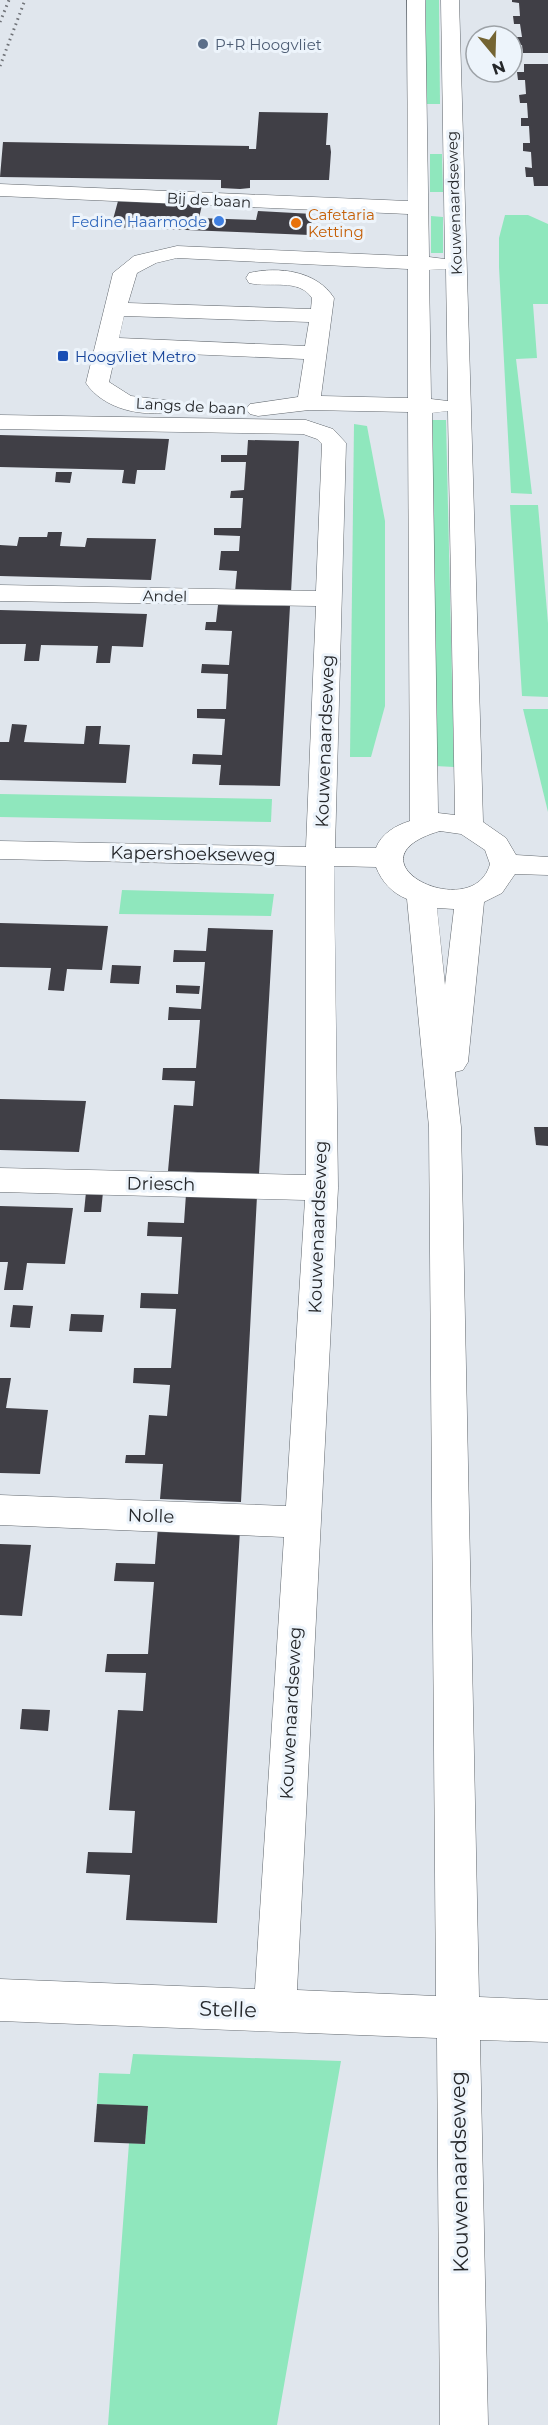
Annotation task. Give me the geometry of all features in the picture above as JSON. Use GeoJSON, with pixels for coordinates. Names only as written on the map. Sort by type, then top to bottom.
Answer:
{"type":"FeatureCollection","features":[{"type":"Feature","properties":{"kind":"street","name":"Kouwenaardseweg"},"geometry":{"type":"LineString","coordinates":[[416,0],[424,825]]}},
{"type":"Feature","properties":{"kind":"street","name":"Kouwenaardseweg"},"geometry":{"type":"LineString","coordinates":[[450,0],[470,827]]}},
{"type":"Feature","properties":{"kind":"street","name":"Bij de baan"},"geometry":{"type":"LineString","coordinates":[[0,190],[417,208]]}},
{"type":"Feature","properties":{"kind":"street"},"geometry":{"type":"LineString","coordinates":[[115,308],[131,265],[162,254],[177,252],[456,264]]}},
{"type":"Feature","properties":{"kind":"street"},"geometry":{"type":"LineString","coordinates":[[115,308],[169,274]]}},
{"type":"Feature","properties":{"kind":"street"},"geometry":{"type":"LineString","coordinates":[[241,277],[300,280],[311,285],[319,325],[309,403]]}},
{"type":"Feature","properties":{"kind":"street"},"geometry":{"type":"LineString","coordinates":[[115,308],[319,325]]}},
{"type":"Feature","properties":{"kind":"street"},"geometry":{"type":"LineString","coordinates":[[115,308],[319,325]]}},
{"type":"Feature","properties":{"kind":"street","name":"Langs de baan"},"geometry":{"type":"LineString","coordinates":[[115,308],[97,383],[102,390],[124,402],[267,410],[309,403],[419,405]]}},
{"type":"Feature","properties":{"kind":"street"},"geometry":{"type":"LineString","coordinates":[[419,405],[459,406]]}},
{"type":"Feature","properties":{"kind":"street","name":"Langs de baan"},"geometry":{"type":"LineString","coordinates":[[0,422],[306,427],[325,434],[334,443]]}},
{"type":"Feature","properties":{"kind":"street","name":"Kouwenaardseweg"},"geometry":{"type":"LineString","coordinates":[[274,2010],[322,1188],[321,856],[334,443]]}},
{"type":"Feature","properties":{"kind":"street","name":"Andel"},"geometry":{"type":"LineString","coordinates":[[0,593],[330,599]]}},
{"type":"Feature","properties":{"kind":"street"},"geometry":{"type":"LineString","coordinates":[[439,822],[470,827],[492,839],[499,848],[504,864],[496,882],[470,897],[454,899],[421,895],[399,884],[392,876],[387,858],[394,841],[402,834],[439,822]]}},
{"type":"Feature","properties":{"kind":"street","name":"Kapershoekseweg"},"geometry":{"type":"LineString","coordinates":[[0,850],[387,858]]}},
{"type":"Feature","properties":{"kind":"street"},"geometry":{"type":"LineString","coordinates":[[504,864],[548,866]]}},
{"type":"Feature","properties":{"kind":"street","name":"Kouwenaardseweg"},"geometry":{"type":"LineString","coordinates":[[421,895],[445,1127],[456,2017],[464,2425]]}},
{"type":"Feature","properties":{"kind":"street","name":"Kouwenaardseweg"},"geometry":{"type":"LineString","coordinates":[[445,1127],[470,897]]}},
{"type":"Feature","properties":{"kind":"street","name":"Driesch"},"geometry":{"type":"LineString","coordinates":[[0,1180],[322,1188]]}},
{"type":"Feature","properties":{"kind":"street","name":"Nolle"},"geometry":{"type":"LineString","coordinates":[[0,1510],[302,1522]]}},
{"type":"Feature","properties":{"kind":"street","name":"Stelle"},"geometry":{"type":"LineString","coordinates":[[0,2000],[548,2021]]}},
{"type":"Feature","properties":{"kind":"green space"},"geometry":{"type":"Polygon","coordinates":[[[426,0],[439,0],[440,104],[425,104],[426,0]]]}},
{"type":"Feature","properties":{"kind":"green space"},"geometry":{"type":"Polygon","coordinates":[[[430,154],[442,154],[443,192],[430,192],[430,154]]]}},
{"type":"Feature","properties":{"kind":"green space"},"geometry":{"type":"Polygon","coordinates":[[[505,215],[528,215],[548,224],[548,304],[533,304],[537,358],[516,359],[532,494],[511,493],[499,267],[499,238],[505,215]]]}},
{"type":"Feature","properties":{"kind":"green space"},"geometry":{"type":"Polygon","coordinates":[[[431,216],[443,217],[443,253],[431,253],[431,216]]]}},
{"type":"Feature","properties":{"kind":"green space"},"geometry":{"type":"Polygon","coordinates":[[[430,420],[446,420],[454,767],[435,766],[430,420]]]}},
{"type":"Feature","properties":{"kind":"green space"},"geometry":{"type":"Polygon","coordinates":[[[354,424],[367,426],[385,521],[385,706],[371,757],[350,757],[354,424]]]}},
{"type":"Feature","properties":{"kind":"green space"},"geometry":{"type":"Polygon","coordinates":[[[510,505],[538,505],[548,623],[548,697],[522,696],[510,505]]]}},
{"type":"Feature","properties":{"kind":"green space"},"geometry":{"type":"Polygon","coordinates":[[[523,709],[548,709],[548,812],[523,709]]]}},
{"type":"Feature","properties":{"kind":"green space"},"geometry":{"type":"Polygon","coordinates":[[[0,794],[272,799],[271,822],[0,817],[0,794]]]}},
{"type":"Feature","properties":{"kind":"green space"},"geometry":{"type":"Polygon","coordinates":[[[122,890],[274,894],[271,916],[119,914],[122,890]]]}},
{"type":"Feature","properties":{"kind":"green space"},"geometry":{"type":"Polygon","coordinates":[[[133,2054],[341,2061],[277,2425],[108,2425],[129,2143],[145,2144],[148,2107],[97,2104],[99,2073],[130,2074],[133,2054]]]}},
{"type":"Feature","properties":{"kind":"building"},"geometry":{"type":"Polygon","coordinates":[[[512,0],[548,0],[548,53],[524,53],[524,24],[514,24],[513,16],[520,16],[519,3],[512,2],[512,0]]]}},
{"type":"Feature","properties":{"kind":"building"},"geometry":{"type":"Polygon","coordinates":[[[524,64],[548,64],[548,186],[534,186],[533,177],[526,177],[525,167],[532,168],[531,152],[523,151],[523,143],[530,143],[529,126],[521,126],[521,118],[528,118],[527,103],[520,103],[519,95],[526,94],[524,64]]]}},
{"type":"Feature","properties":{"kind":"building"},"geometry":{"type":"Polygon","coordinates":[[[259,112],[328,113],[326,145],[330,145],[331,152],[329,180],[250,180],[250,188],[240,189],[221,188],[221,180],[0,177],[3,142],[249,146],[249,149],[256,149],[259,112]]]}},
{"type":"Feature","properties":{"kind":"building"},"geometry":{"type":"Polygon","coordinates":[[[118,201],[202,205],[199,218],[256,220],[258,211],[313,214],[310,235],[111,227],[118,201]]]}},
{"type":"Feature","properties":{"kind":"building"},"geometry":{"type":"Polygon","coordinates":[[[0,435],[169,439],[165,470],[137,470],[135,484],[122,483],[124,470],[0,467],[0,435]]]}},
{"type":"Feature","properties":{"kind":"building"},"geometry":{"type":"Polygon","coordinates":[[[248,440],[299,441],[291,593],[235,592],[237,571],[219,570],[221,551],[239,551],[240,536],[214,535],[214,528],[241,528],[243,498],[230,498],[231,491],[244,490],[246,462],[221,462],[221,455],[247,455],[248,440]]]}},
{"type":"Feature","properties":{"kind":"building"},"geometry":{"type":"Polygon","coordinates":[[[56,472],[72,472],[70,483],[55,482],[56,472]]]}},
{"type":"Feature","properties":{"kind":"building"},"geometry":{"type":"Polygon","coordinates":[[[48,532],[62,532],[60,546],[85,547],[87,538],[156,539],[151,580],[0,576],[0,545],[17,546],[19,537],[47,537],[48,532]]]}},
{"type":"Feature","properties":{"kind":"building"},"geometry":{"type":"Polygon","coordinates":[[[218,605],[290,606],[280,786],[219,785],[221,765],[192,764],[193,754],[222,755],[225,719],[197,718],[197,709],[226,709],[228,674],[201,673],[202,664],[229,665],[232,631],[205,630],[206,622],[216,622],[218,605]]]}},
{"type":"Feature","properties":{"kind":"building"},"geometry":{"type":"Polygon","coordinates":[[[0,610],[147,614],[143,647],[112,646],[110,663],[96,663],[98,646],[41,645],[39,661],[24,661],[26,644],[0,644],[0,610]]]}},
{"type":"Feature","properties":{"kind":"building"},"geometry":{"type":"Polygon","coordinates":[[[12,724],[27,725],[24,742],[84,744],[86,726],[101,726],[99,744],[130,745],[126,783],[0,780],[0,742],[9,742],[12,724]]]}},
{"type":"Feature","properties":{"kind":"building"},"geometry":{"type":"Polygon","coordinates":[[[0,923],[108,926],[102,970],[67,969],[64,991],[48,990],[51,968],[0,967],[0,923]]]}},
{"type":"Feature","properties":{"kind":"building"},"geometry":{"type":"Polygon","coordinates":[[[208,928],[273,930],[259,1174],[168,1171],[174,1105],[193,1106],[195,1081],[162,1080],[163,1068],[196,1068],[200,1020],[168,1020],[169,1007],[201,1009],[205,962],[173,962],[174,950],[206,951],[208,928]]]}},
{"type":"Feature","properties":{"kind":"building"},"geometry":{"type":"Polygon","coordinates":[[[112,965],[141,966],[139,984],[110,983],[112,965]]]}},
{"type":"Feature","properties":{"kind":"building"},"geometry":{"type":"Polygon","coordinates":[[[176,985],[200,986],[199,994],[176,993],[176,985]]]}},
{"type":"Feature","properties":{"kind":"building"},"geometry":{"type":"Polygon","coordinates":[[[0,1099],[86,1101],[79,1152],[0,1150],[0,1099]]]}},
{"type":"Feature","properties":{"kind":"building"},"geometry":{"type":"Polygon","coordinates":[[[534,1127],[548,1127],[548,1146],[536,1145],[534,1127]]]}},
{"type":"Feature","properties":{"kind":"building"},"geometry":{"type":"Polygon","coordinates":[[[86,1192],[103,1192],[101,1212],[84,1212],[86,1192]]]}},
{"type":"Feature","properties":{"kind":"building"},"geometry":{"type":"Polygon","coordinates":[[[186,1194],[257,1196],[241,1502],[160,1499],[163,1464],[125,1463],[126,1455],[145,1455],[149,1415],[167,1416],[170,1385],[133,1383],[134,1368],[171,1368],[176,1309],[140,1308],[141,1293],[178,1294],[182,1237],[147,1236],[148,1222],[184,1223],[186,1194]]]}},
{"type":"Feature","properties":{"kind":"building"},"geometry":{"type":"Polygon","coordinates":[[[0,1206],[73,1208],[65,1264],[27,1263],[23,1290],[4,1290],[8,1262],[0,1262],[0,1206]]]}},
{"type":"Feature","properties":{"kind":"building"},"geometry":{"type":"Polygon","coordinates":[[[13,1305],[33,1306],[30,1328],[10,1327],[13,1305]]]}},
{"type":"Feature","properties":{"kind":"building"},"geometry":{"type":"Polygon","coordinates":[[[71,1314],[104,1315],[102,1332],[69,1331],[71,1314]]]}},
{"type":"Feature","properties":{"kind":"building"},"geometry":{"type":"Polygon","coordinates":[[[0,1378],[11,1378],[6,1408],[48,1410],[40,1474],[0,1473],[0,1378]]]}},
{"type":"Feature","properties":{"kind":"building"},"geometry":{"type":"Polygon","coordinates":[[[158,1527],[240,1530],[217,1923],[126,1920],[130,1875],[86,1873],[88,1852],[132,1853],[135,1811],[109,1810],[118,1710],[143,1711],[146,1673],[105,1672],[107,1654],[148,1654],[154,1582],[114,1581],[116,1563],[155,1564],[158,1527]]]}},
{"type":"Feature","properties":{"kind":"building"},"geometry":{"type":"Polygon","coordinates":[[[0,1544],[31,1545],[22,1616],[0,1615],[0,1544]]]}},
{"type":"Feature","properties":{"kind":"building"},"geometry":{"type":"Polygon","coordinates":[[[22,1709],[50,1710],[48,1731],[20,1729],[22,1709]]]}},
{"type":"Feature","properties":{"kind":"building"},"geometry":{"type":"Polygon","coordinates":[[[97,2104],[148,2106],[145,2144],[94,2142],[97,2104]]]}},
{"type":"Feature","properties":{"kind":"railway"},"geometry":{"type":"LineString","coordinates":[[0,22],[9,0]]}},
{"type":"Feature","properties":{"kind":"railway"},"geometry":{"type":"LineString","coordinates":[[0,66],[25,0]]}},
{"type":"Feature","properties":{"kind":"place","name":"P+R Hoogvliet"},"geometry":{"type":"Point","coordinates":[203,44]}},
{"type":"Feature","properties":{"kind":"place","name":"Fedine Haarmode"},"geometry":{"type":"Point","coordinates":[219,221]}},
{"type":"Feature","properties":{"kind":"place","name":"Cafetaria Ketting"},"geometry":{"type":"Point","coordinates":[296,223]}},
{"type":"Feature","properties":{"kind":"place","name":"Hoogvliet Metro"},"geometry":{"type":"Point","coordinates":[63,356]}}]}
